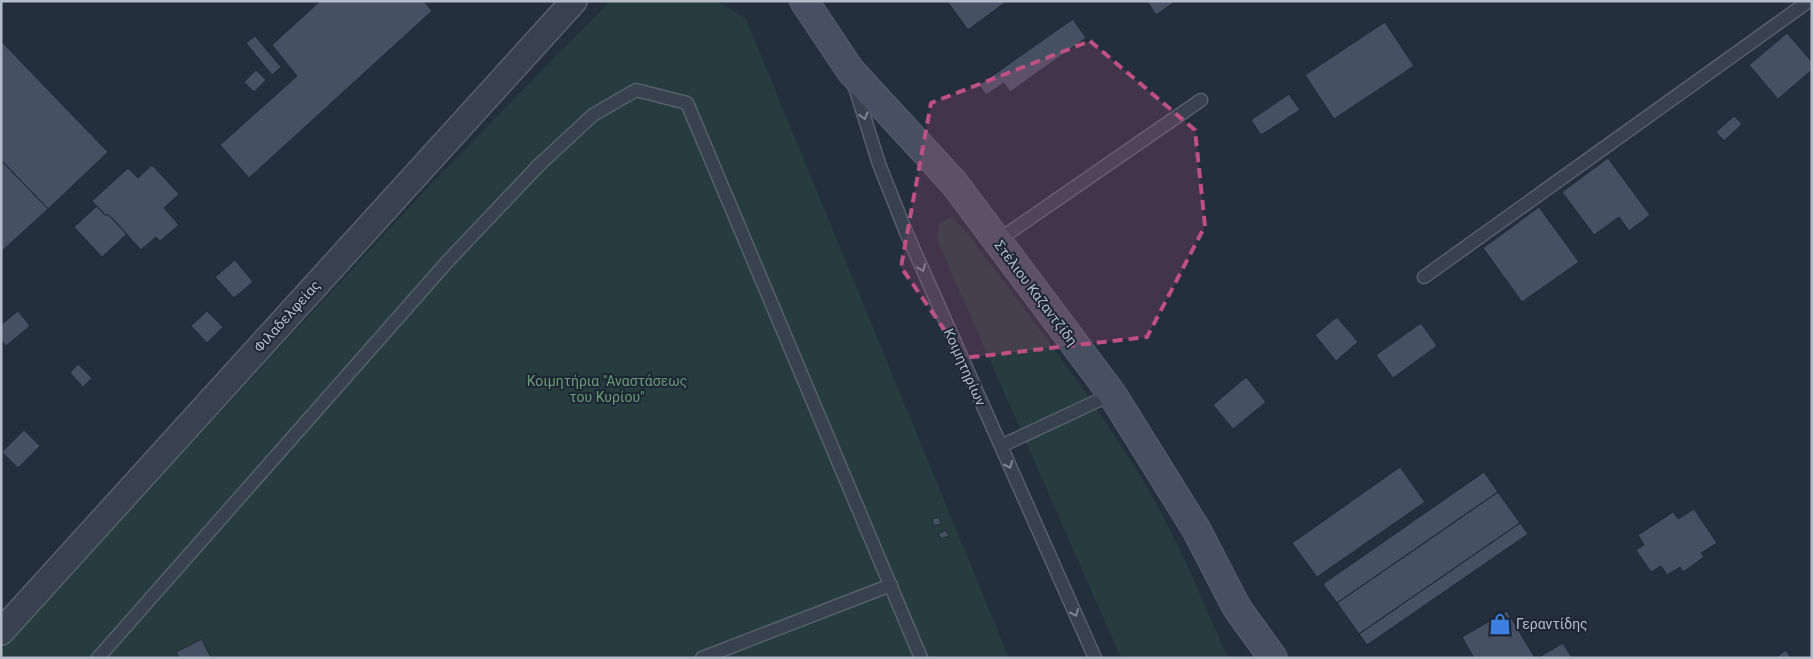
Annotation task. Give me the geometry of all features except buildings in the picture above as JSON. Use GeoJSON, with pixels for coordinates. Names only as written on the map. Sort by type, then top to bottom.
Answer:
{"type":"FeatureCollection","features":[{"type":"Feature","properties":{"kind":"main road","name":"Στέλιου Καζαντζίδη"},"geometry":{"type":"LineString","coordinates":[[804,1],[850,70],[954,183],[1112,394],[1196,529],[1237,608],[1273,658]]}},
{"type":"Feature","properties":{"kind":"main road","name":"Στέλιου Καζαντζίδη"},"geometry":{"type":"LineString","coordinates":[[1237,608],[1252,658]]}},
{"type":"Feature","properties":{"kind":"street","name":"Φιλαδελφείας"},"geometry":{"type":"LineString","coordinates":[[1,632],[574,1]]}},
{"type":"Feature","properties":{"kind":"lane"},"geometry":{"type":"LineString","coordinates":[[1424,277],[1809,1]]}},
{"type":"Feature","properties":{"kind":"lane","name":"Κοιμητηρίων"},"geometry":{"type":"LineString","coordinates":[[850,70],[879,164],[906,232],[1095,658]]}},
{"type":"Feature","properties":{"kind":"lane"},"geometry":{"type":"LineString","coordinates":[[105,655],[448,261],[539,165],[593,115],[636,90],[687,103],[921,658]]}},
{"type":"Feature","properties":{"kind":"lane"},"geometry":{"type":"LineString","coordinates":[[998,241],[1201,100]]}},
{"type":"Feature","properties":{"kind":"lane"},"geometry":{"type":"LineString","coordinates":[[1001,446],[1112,394]]}},
{"type":"Feature","properties":{"kind":"lane"},"geometry":{"type":"LineString","coordinates":[[702,658],[891,585]]}},
{"type":"Feature","properties":{"kind":"highlighted area"},"geometry":{"type":"Polygon","coordinates":[[[1090,41],[1195,130],[1205,226],[1147,337],[964,358],[901,267],[931,103],[1090,41]]]}},
{"type":"Feature","properties":{"kind":"green space","name":"Κοιμητήρια \"Αναστάσεως του Κυρίου\""},"geometry":{"type":"Polygon","coordinates":[[[610,1],[717,1],[746,19],[1009,658],[1,658],[1,650],[429,186],[610,1]]]}},
{"type":"Feature","properties":{"kind":"green space"},"geometry":{"type":"Polygon","coordinates":[[[951,217],[963,228],[1055,351],[1121,445],[1154,499],[1177,544],[1228,658],[1121,658],[937,240],[939,224],[951,217]]]}},
{"type":"Feature","properties":{"kind":"place","name":"Γεραντίδης"},"geometry":{"type":"Point","coordinates":[1500,624]}}]}
